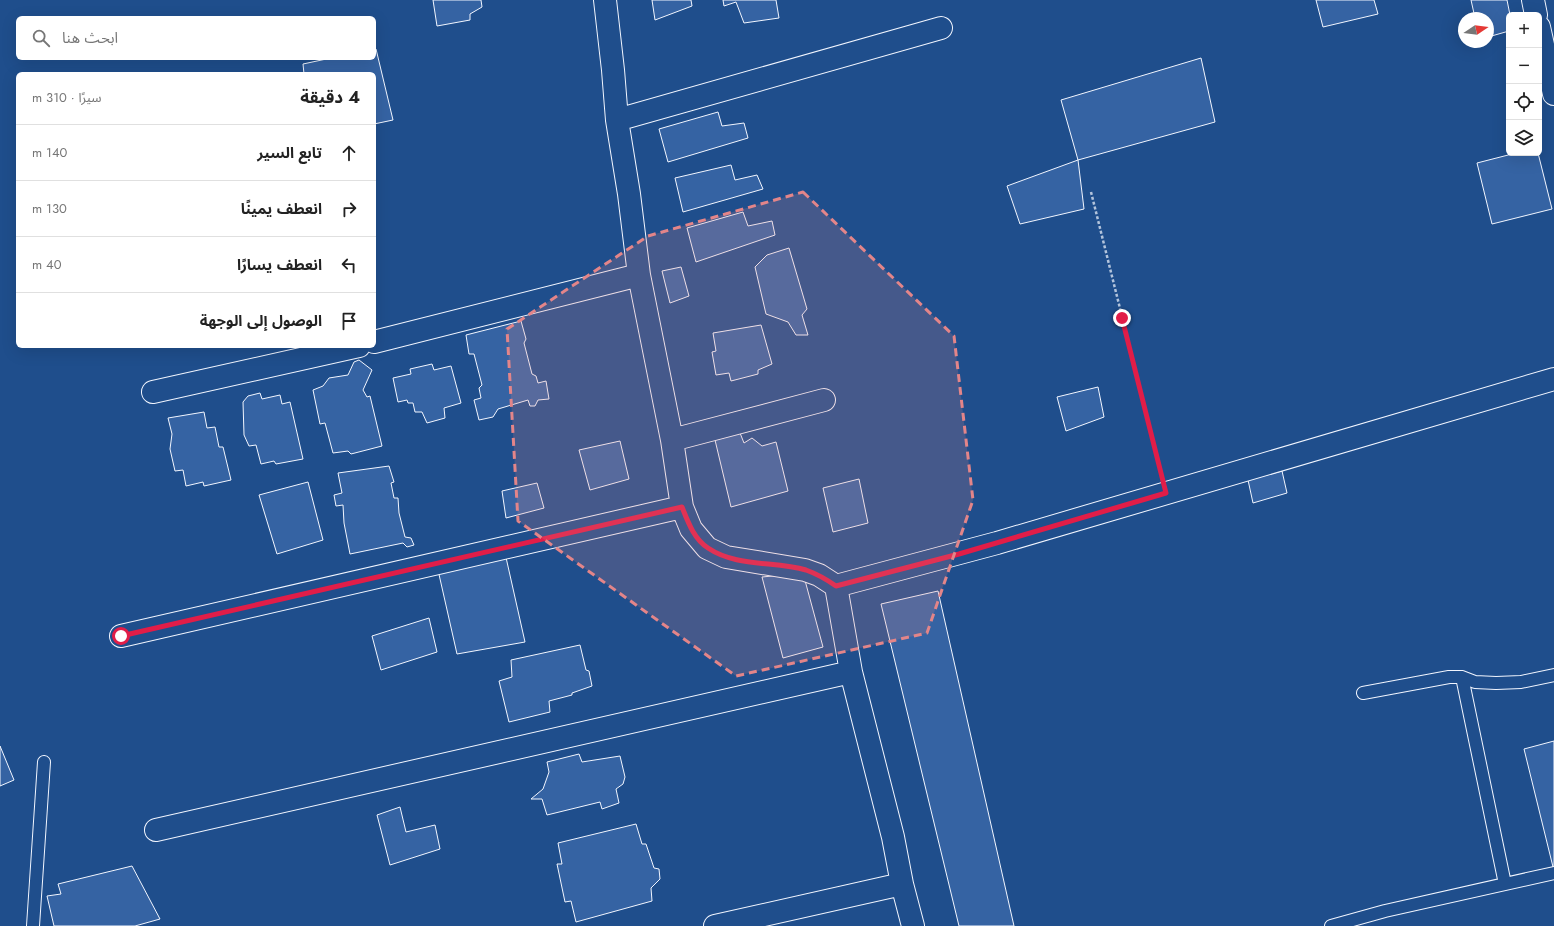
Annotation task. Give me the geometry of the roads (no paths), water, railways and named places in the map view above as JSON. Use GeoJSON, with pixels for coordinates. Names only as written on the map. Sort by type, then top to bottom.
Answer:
{"type":"FeatureCollection","features":[{"type":"Feature","properties":{"kind":"street"},"geometry":{"type":"LineString","coordinates":[[605,0],[617,120],[629,194],[639,275],[672,440],[682,507],[691,529],[707,548],[726,557],[760,564],[805,570],[819,575],[836,586],[851,672],[893,837],[902,884],[913,926]]}},
{"type":"Feature","properties":{"kind":"street"},"geometry":{"type":"LineString","coordinates":[[1533,0],[1535,12]]}},
{"type":"Feature","properties":{"kind":"street"},"geometry":{"type":"LineString","coordinates":[[617,120],[941,28]]}},
{"type":"Feature","properties":{"kind":"street"},"geometry":{"type":"LineString","coordinates":[[1542,40],[1554,94]]}},
{"type":"Feature","properties":{"kind":"street"},"geometry":{"type":"LineString","coordinates":[[376,341],[639,275]]}},
{"type":"Feature","properties":{"kind":"street"},"geometry":{"type":"LineString","coordinates":[[153,392],[323,350],[341,348]]}},
{"type":"Feature","properties":{"kind":"street"},"geometry":{"type":"LineString","coordinates":[[836,586],[967,551],[1554,379]]}},
{"type":"Feature","properties":{"kind":"street"},"geometry":{"type":"LineString","coordinates":[[672,440],[824,400]]}},
{"type":"Feature","properties":{"kind":"street"},"geometry":{"type":"LineString","coordinates":[[121,636],[682,507]]}},
{"type":"Feature","properties":{"kind":"street"},"geometry":{"type":"LineString","coordinates":[[156,830],[851,672]]}},
{"type":"Feature","properties":{"kind":"street"},"geometry":{"type":"LineString","coordinates":[[715,926],[902,884]]}},
{"type":"Feature","properties":{"kind":"lane"},"geometry":{"type":"LineString","coordinates":[[1363,693],[1449,677],[1462,677],[1475,682],[1496,683],[1521,682],[1554,675]]}},
{"type":"Feature","properties":{"kind":"lane"},"geometry":{"type":"LineString","coordinates":[[1462,677],[1505,884]]}},
{"type":"Feature","properties":{"kind":"lane"},"geometry":{"type":"LineString","coordinates":[[33,926],[44,762]]}},
{"type":"Feature","properties":{"kind":"lane"},"geometry":{"type":"LineString","coordinates":[[1331,926],[1385,911],[1554,874]]}}]}
